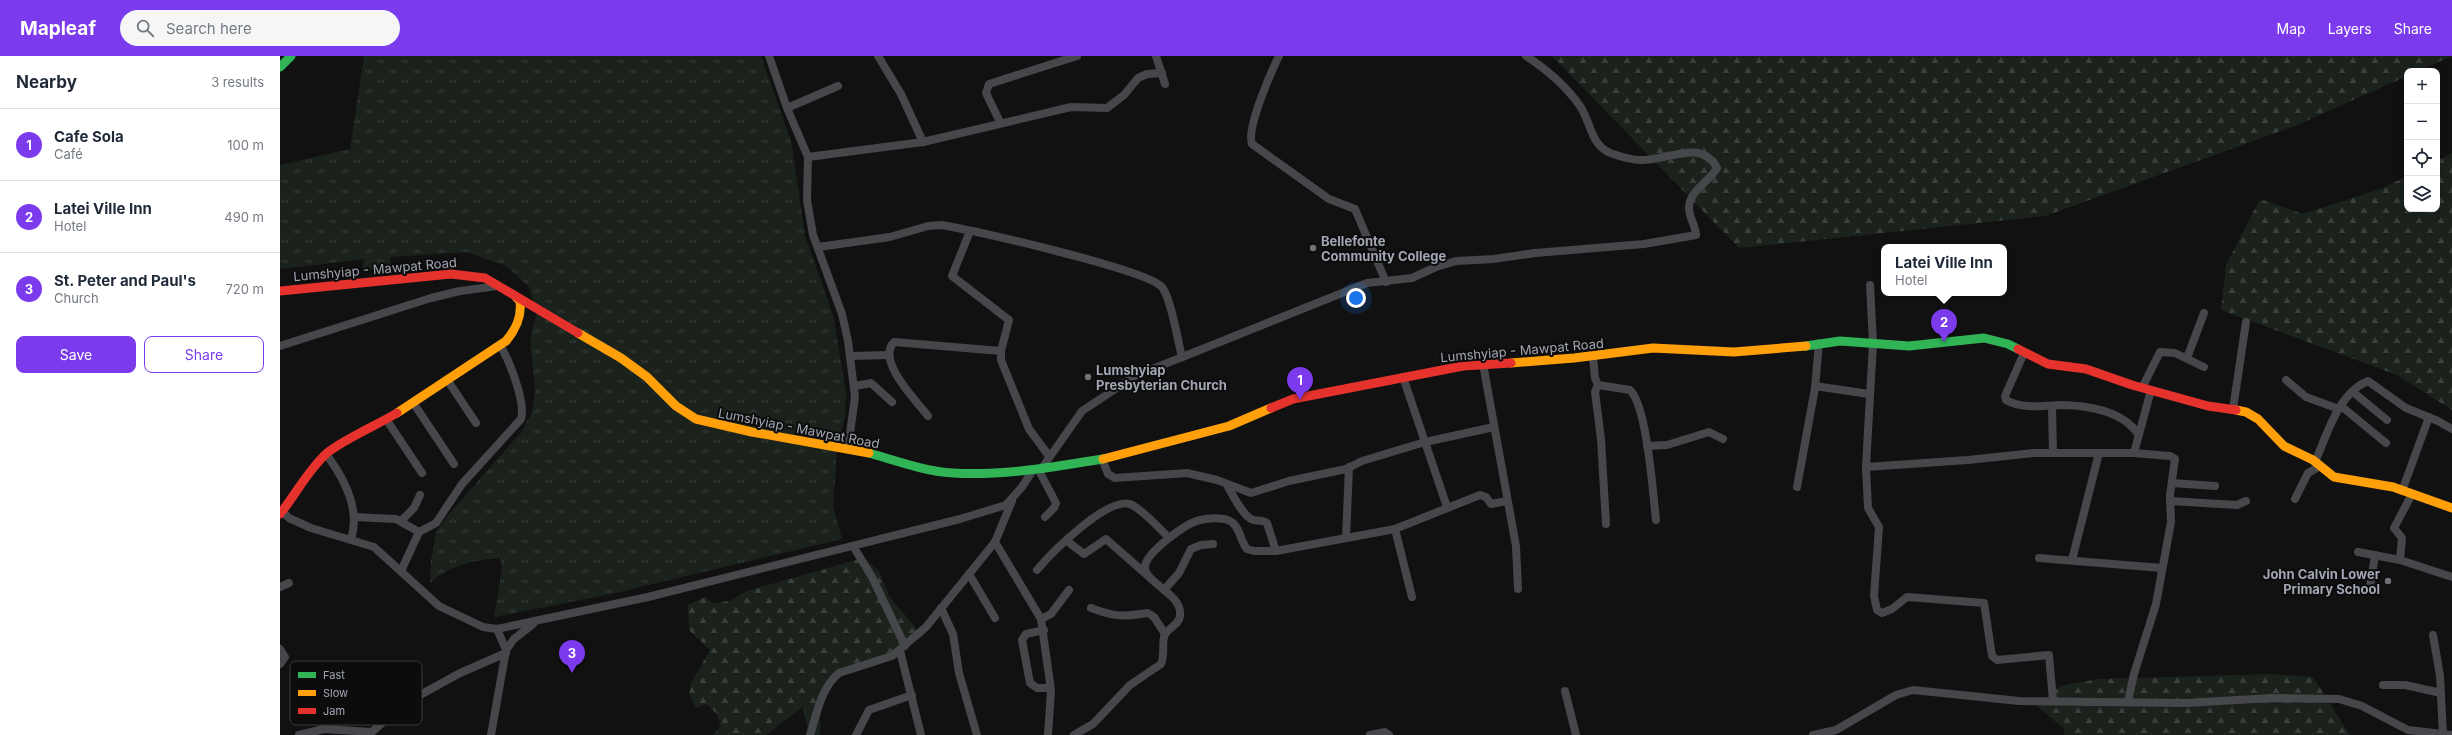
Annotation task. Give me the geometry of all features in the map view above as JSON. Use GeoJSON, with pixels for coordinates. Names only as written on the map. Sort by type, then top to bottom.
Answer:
{"type":"FeatureCollection","features":[{"type":"Feature","properties":{"kind":"street"},"geometry":{"type":"LineString","coordinates":[[280,67],[292,56]]}},
{"type":"Feature","properties":{"kind":"street"},"geometry":{"type":"LineString","coordinates":[[769,56],[787,108],[808,157],[808,212],[818,247],[842,314],[851,356],[854,386],[854,414],[848,448]]}},
{"type":"Feature","properties":{"kind":"street"},"geometry":{"type":"LineString","coordinates":[[878,56],[901,94],[923,142]]}},
{"type":"Feature","properties":{"kind":"street"},"geometry":{"type":"LineString","coordinates":[[1000,122],[986,94],[989,84],[1077,56]]}},
{"type":"Feature","properties":{"kind":"street"},"geometry":{"type":"LineString","coordinates":[[1156,56],[1165,84]]}},
{"type":"Feature","properties":{"kind":"street"},"geometry":{"type":"LineString","coordinates":[[1279,56],[1264,90],[1250,135],[1252,144],[1329,199],[1355,209],[1386,282]]}},
{"type":"Feature","properties":{"kind":"street"},"geometry":{"type":"LineString","coordinates":[[514,295],[520,301],[520,318],[512,334],[500,346],[414,404],[334,447],[311,470],[281,513],[311,528],[352,539],[374,547],[439,606],[483,627],[497,629],[648,598],[960,519],[1006,505],[1012,500],[1049,456],[1082,411],[1135,376],[1367,283],[1412,278],[1436,266],[1456,261],[1644,244],[1696,235],[1689,214],[1690,201],[1717,168],[1712,159],[1704,154],[1691,151],[1666,158],[1640,160],[1609,152],[1593,138],[1583,111],[1574,99],[1547,71],[1526,56]]}},
{"type":"Feature","properties":{"kind":"street"},"geometry":{"type":"LineString","coordinates":[[808,157],[923,142],[1000,122],[1071,107],[1106,108],[1124,95],[1138,78],[1147,74],[1162,73]]}},
{"type":"Feature","properties":{"kind":"street"},"geometry":{"type":"LineString","coordinates":[[787,108],[838,86]]}},
{"type":"Feature","properties":{"kind":"street"},"geometry":{"type":"LineString","coordinates":[[818,247],[890,237],[935,225],[970,231],[1105,264],[1160,285],[1166,296],[1182,357]]}},
{"type":"Feature","properties":{"kind":"street"},"geometry":{"type":"LineString","coordinates":[[970,231],[952,276],[1009,320],[1001,350],[1005,371],[1029,429],[1049,456]]}},
{"type":"Feature","properties":{"kind":"street","name":"Lumshyiap - Mawpat Road"},"geometry":{"type":"LineString","coordinates":[[280,290],[451,274],[485,278],[631,364],[646,376],[676,406],[696,419],[752,432],[848,448],[934,471],[973,473],[1038,469],[1102,459],[1229,426],[1293,399],[1403,377],[1483,364],[1593,356],[1653,348],[1734,352],[1783,349],[1848,340],[1873,344],[1909,346],[1984,338],[2000,341],[2048,364],[2086,369],[2146,389],[2208,406],[2232,409],[2253,416],[2284,446],[2318,464],[2334,477],[2374,483],[2452,508]]}},
{"type":"Feature","properties":{"kind":"street"},"geometry":{"type":"LineString","coordinates":[[1870,285],[1873,344],[1866,467],[1868,508],[1877,522],[1880,534],[1874,596],[1877,610],[1882,613],[1888,611],[1907,597],[1984,603],[1992,656],[1997,660],[2049,655],[2052,701]]}},
{"type":"Feature","properties":{"kind":"street"},"geometry":{"type":"LineString","coordinates":[[280,346],[431,298],[460,291],[499,286]]}},
{"type":"Feature","properties":{"kind":"street"},"geometry":{"type":"LineString","coordinates":[[2187,358],[2204,313]]}},
{"type":"Feature","properties":{"kind":"street"},"geometry":{"type":"LineString","coordinates":[[2232,409],[2246,322]]}},
{"type":"Feature","properties":{"kind":"street"},"geometry":{"type":"LineString","coordinates":[[928,416],[893,368],[888,355],[890,346],[898,341],[1001,350]]}},
{"type":"Feature","properties":{"kind":"street"},"geometry":{"type":"LineString","coordinates":[[1797,486],[1815,386],[1819,343]]}},
{"type":"Feature","properties":{"kind":"street"},"geometry":{"type":"LineString","coordinates":[[355,517],[388,518],[402,521],[419,532],[426,530],[436,523],[462,484],[521,419],[523,414],[507,357],[500,346]]}},
{"type":"Feature","properties":{"kind":"street"},"geometry":{"type":"LineString","coordinates":[[2134,452],[2146,389],[2160,352],[2175,353],[2204,367]]}},
{"type":"Feature","properties":{"kind":"street"},"geometry":{"type":"LineString","coordinates":[[2024,353],[2004,398],[2012,403],[2038,407],[2077,406],[2104,412],[2128,422],[2138,434]]}},
{"type":"Feature","properties":{"kind":"street"},"geometry":{"type":"LineString","coordinates":[[851,356],[888,355]]}},
{"type":"Feature","properties":{"kind":"street"},"geometry":{"type":"LineString","coordinates":[[1593,356],[1595,378],[1598,385],[1595,392],[1601,439],[1606,524]]}},
{"type":"Feature","properties":{"kind":"street"},"geometry":{"type":"LineString","coordinates":[[1483,364],[1516,546],[1518,589]]}},
{"type":"Feature","properties":{"kind":"street"},"geometry":{"type":"LineString","coordinates":[[1403,377],[1447,507]]}},
{"type":"Feature","properties":{"kind":"street"},"geometry":{"type":"LineString","coordinates":[[2286,380],[2306,397],[2340,408],[2386,443]]}},
{"type":"Feature","properties":{"kind":"street"},"geometry":{"type":"LineString","coordinates":[[448,381],[476,422]]}},
{"type":"Feature","properties":{"kind":"street"},"geometry":{"type":"LineString","coordinates":[[2294,499],[2308,473],[2318,464],[2340,408],[2353,392],[2365,383],[2370,382],[2400,404],[2429,417],[2452,430]]}},
{"type":"Feature","properties":{"kind":"street"},"geometry":{"type":"LineString","coordinates":[[854,386],[871,383],[892,402]]}},
{"type":"Feature","properties":{"kind":"street"},"geometry":{"type":"LineString","coordinates":[[1598,385],[1624,388],[1635,395],[1646,446],[1656,520]]}},
{"type":"Feature","properties":{"kind":"street"},"geometry":{"type":"LineString","coordinates":[[1815,386],[1870,394]]}},
{"type":"Feature","properties":{"kind":"street"},"geometry":{"type":"LineString","coordinates":[[2353,392],[2387,420]]}},
{"type":"Feature","properties":{"kind":"street"},"geometry":{"type":"LineString","coordinates":[[414,404],[454,464]]}},
{"type":"Feature","properties":{"kind":"street"},"geometry":{"type":"LineString","coordinates":[[2052,406],[2053,453]]}},
{"type":"Feature","properties":{"kind":"street"},"geometry":{"type":"LineString","coordinates":[[2402,491],[2429,417]]}},
{"type":"Feature","properties":{"kind":"street"},"geometry":{"type":"LineString","coordinates":[[386,419],[422,473]]}},
{"type":"Feature","properties":{"kind":"street"},"geometry":{"type":"LineString","coordinates":[[1102,459],[1108,474],[1115,478],[1188,473],[1251,493],[1289,481],[1349,467],[1362,461],[1426,442],[1494,427]]}},
{"type":"Feature","properties":{"kind":"street"},"geometry":{"type":"LineString","coordinates":[[1646,446],[1667,445],[1705,433],[1713,433],[1723,439]]}},
{"type":"Feature","properties":{"kind":"street"},"geometry":{"type":"LineString","coordinates":[[1866,467],[2053,453],[2134,452],[2172,457],[2175,462],[2170,501],[2171,522],[2156,604],[2134,674],[2128,701]]}},
{"type":"Feature","properties":{"kind":"street"},"geometry":{"type":"LineString","coordinates":[[2072,560],[2099,453]]}},
{"type":"Feature","properties":{"kind":"street"},"geometry":{"type":"LineString","coordinates":[[326,454],[346,486],[355,517],[352,539]]}},
{"type":"Feature","properties":{"kind":"street"},"geometry":{"type":"LineString","coordinates":[[1346,538],[1349,467]]}},
{"type":"Feature","properties":{"kind":"street"},"geometry":{"type":"LineString","coordinates":[[1038,469],[1056,503],[1054,508],[1045,517]]}},
{"type":"Feature","properties":{"kind":"street"},"geometry":{"type":"LineString","coordinates":[[2172,483],[2216,486]]}},
{"type":"Feature","properties":{"kind":"street"},"geometry":{"type":"LineString","coordinates":[[1226,484],[1248,516],[1255,521],[1263,520],[1267,522],[1276,551]]}},
{"type":"Feature","properties":{"kind":"street"},"geometry":{"type":"LineString","coordinates":[[2400,560],[2402,538],[2394,528],[2412,494]]}},
{"type":"Feature","properties":{"kind":"street"},"geometry":{"type":"LineString","coordinates":[[402,521],[414,508],[420,495]]}},
{"type":"Feature","properties":{"kind":"street"},"geometry":{"type":"LineString","coordinates":[[1148,575],[1145,570],[1149,557],[1169,538],[1199,520],[1226,520],[1235,524],[1247,549],[1254,551],[1276,551],[1395,529],[1480,495],[1486,497],[1490,504],[1507,501]]}},
{"type":"Feature","properties":{"kind":"street"},"geometry":{"type":"LineString","coordinates":[[810,735],[824,693],[834,678],[840,673],[882,660],[903,648],[926,627],[995,542],[1012,500]]}},
{"type":"Feature","properties":{"kind":"street"},"geometry":{"type":"LineString","coordinates":[[2170,501],[2237,505],[2246,501]]}},
{"type":"Feature","properties":{"kind":"street"},"geometry":{"type":"LineString","coordinates":[[1037,570],[1049,556],[1066,541],[1106,510],[1125,503],[1138,509],[1169,538]]}},
{"type":"Feature","properties":{"kind":"street"},"geometry":{"type":"LineString","coordinates":[[1395,529],[1412,597]]}},
{"type":"Feature","properties":{"kind":"street"},"geometry":{"type":"LineString","coordinates":[[401,571],[419,532]]}},
{"type":"Feature","properties":{"kind":"street"},"geometry":{"type":"LineString","coordinates":[[1066,541],[1084,554],[1106,538],[1174,599],[1180,612],[1178,621],[1165,634],[1161,664],[1130,685],[1093,724],[1074,735]]}},
{"type":"Feature","properties":{"kind":"street"},"geometry":{"type":"LineString","coordinates":[[995,542],[1041,619],[1044,630],[1050,688],[1048,735]]}},
{"type":"Feature","properties":{"kind":"street"},"geometry":{"type":"LineString","coordinates":[[1164,590],[1179,574],[1191,549],[1201,545],[1213,544]]}},
{"type":"Feature","properties":{"kind":"street"},"geometry":{"type":"LineString","coordinates":[[853,546],[872,577],[903,648],[921,735]]}},
{"type":"Feature","properties":{"kind":"street"},"geometry":{"type":"LineString","coordinates":[[2358,552],[2400,560],[2452,577]]}},
{"type":"Feature","properties":{"kind":"street"},"geometry":{"type":"LineString","coordinates":[[2370,588],[2375,555]]}},
{"type":"Feature","properties":{"kind":"street"},"geometry":{"type":"LineString","coordinates":[[2039,558],[2162,568]]}},
{"type":"Feature","properties":{"kind":"street"},"geometry":{"type":"LineString","coordinates":[[969,574],[995,618]]}},
{"type":"Feature","properties":{"kind":"street"},"geometry":{"type":"LineString","coordinates":[[280,587],[289,583]]}},
{"type":"Feature","properties":{"kind":"street"},"geometry":{"type":"LineString","coordinates":[[1041,619],[1049,616],[1069,590]]}},
{"type":"Feature","properties":{"kind":"street"},"geometry":{"type":"LineString","coordinates":[[941,608],[953,634],[959,673],[977,735]]}},
{"type":"Feature","properties":{"kind":"street"},"geometry":{"type":"LineString","coordinates":[[1091,608],[1109,615],[1128,617],[1148,613],[1154,617],[1165,634]]}},
{"type":"Feature","properties":{"kind":"street"},"geometry":{"type":"LineString","coordinates":[[490,735],[506,652],[514,639],[536,622]]}},
{"type":"Feature","properties":{"kind":"street"},"geometry":{"type":"LineString","coordinates":[[497,629],[506,652]]}},
{"type":"Feature","properties":{"kind":"street"},"geometry":{"type":"LineString","coordinates":[[1044,630],[1026,634],[1022,640],[1030,683],[1037,688],[1050,688]]}},
{"type":"Feature","properties":{"kind":"street"},"geometry":{"type":"LineString","coordinates":[[2433,635],[2441,693],[2442,734]]}},
{"type":"Feature","properties":{"kind":"street"},"geometry":{"type":"LineString","coordinates":[[280,649],[285,657],[280,664]]}},
{"type":"Feature","properties":{"kind":"street"},"geometry":{"type":"LineString","coordinates":[[422,694],[445,680],[506,652]]}},
{"type":"Feature","properties":{"kind":"street"},"geometry":{"type":"LineString","coordinates":[[2383,685],[2406,685],[2441,693]]}},
{"type":"Feature","properties":{"kind":"street"},"geometry":{"type":"LineString","coordinates":[[1565,691],[1576,735]]}},
{"type":"Feature","properties":{"kind":"street"},"geometry":{"type":"LineString","coordinates":[[1813,735],[1836,730],[1896,695],[1906,691],[1928,691],[1983,698],[2052,701],[2186,703],[2272,698],[2339,699],[2362,706],[2398,727],[2452,735]]}},
{"type":"Feature","properties":{"kind":"street"},"geometry":{"type":"LineString","coordinates":[[856,735],[869,710],[912,695]]}},
{"type":"Feature","properties":{"kind":"street"},"geometry":{"type":"LineString","coordinates":[[299,735],[324,730],[374,734],[382,725]]}},
{"type":"Feature","properties":{"kind":"street"},"geometry":{"type":"LineString","coordinates":[[1370,735],[1385,732],[1389,735]]}},
{"type":"Feature","properties":{"kind":"green space"},"geometry":{"type":"Polygon","coordinates":[[[364,56],[761,56],[791,141],[805,236],[833,315],[846,391],[845,416],[837,450],[833,507],[842,539],[611,594],[494,617],[502,568],[500,558],[463,564],[446,572],[430,583],[431,560],[436,532],[448,515],[523,430],[532,412],[535,391],[530,338],[537,312],[529,287],[506,266],[466,252],[390,257],[391,266],[376,270],[362,269],[364,259],[280,269],[280,165],[350,149],[364,56]]]}},
{"type":"Feature","properties":{"kind":"green space"},"geometry":{"type":"Polygon","coordinates":[[[1552,56],[2452,56],[2425,68],[2404,68],[2404,77],[2295,126],[2045,216],[1739,248],[1552,56]]]}},
{"type":"Feature","properties":{"kind":"green space"},"geometry":{"type":"Polygon","coordinates":[[[2452,153],[2452,410],[2397,375],[2221,310],[2226,265],[2260,199],[2303,214],[2383,188],[2404,178],[2404,212],[2440,212],[2440,159],[2452,153]]]}},
{"type":"Feature","properties":{"kind":"green space"},"geometry":{"type":"Polygon","coordinates":[[[863,558],[879,571],[889,596],[923,636],[896,651],[852,670],[840,679],[829,690],[822,704],[820,735],[809,735],[803,707],[766,735],[713,735],[721,726],[716,713],[706,704],[696,708],[689,694],[691,683],[710,650],[689,630],[688,605],[705,597],[712,603],[730,601],[747,591],[863,558]]]}},
{"type":"Feature","properties":{"kind":"green space"},"geometry":{"type":"Polygon","coordinates":[[[2271,674],[2313,677],[2350,735],[2064,735],[2064,729],[2037,706],[2060,686],[2098,679],[2271,674]]]}},
{"type":"Feature","properties":{"kind":"traffic: fast"},"geometry":{"type":"LineString","coordinates":[[280,67],[291,56]]}},
{"type":"Feature","properties":{"kind":"traffic: fast"},"geometry":{"type":"LineString","coordinates":[[1806,346],[1840,341],[1909,346],[1984,338],[2008,344],[2018,349]]}},
{"type":"Feature","properties":{"kind":"traffic: fast"},"geometry":{"type":"LineString","coordinates":[[869,453],[932,470],[972,474],[1028,470],[1103,459]]}},
{"type":"Feature","properties":{"kind":"traffic: slow"},"geometry":{"type":"LineString","coordinates":[[397,413],[506,341],[513,332],[519,318],[520,301],[516,297]]}},
{"type":"Feature","properties":{"kind":"traffic: slow"},"geometry":{"type":"LineString","coordinates":[[578,333],[621,358],[647,377],[676,406],[696,419],[752,432],[869,453]]}},
{"type":"Feature","properties":{"kind":"traffic: slow"},"geometry":{"type":"LineString","coordinates":[[1511,363],[1574,358],[1653,348],[1734,352],[1806,346]]}},
{"type":"Feature","properties":{"kind":"traffic: slow"},"geometry":{"type":"LineString","coordinates":[[1103,459],[1229,426],[1271,408]]}},
{"type":"Feature","properties":{"kind":"traffic: slow"},"geometry":{"type":"LineString","coordinates":[[2236,410],[2246,412],[2258,419],[2284,446],[2313,460],[2334,477],[2393,487],[2452,508]]}},
{"type":"Feature","properties":{"kind":"traffic: jam"},"geometry":{"type":"LineString","coordinates":[[280,291],[451,274],[485,278],[578,333]]}},
{"type":"Feature","properties":{"kind":"traffic: jam"},"geometry":{"type":"LineString","coordinates":[[2018,349],[2048,364],[2086,369],[2132,385],[2208,406],[2236,410]]}},
{"type":"Feature","properties":{"kind":"traffic: jam"},"geometry":{"type":"LineString","coordinates":[[1271,408],[1293,399],[1463,366],[1511,363]]}},
{"type":"Feature","properties":{"kind":"traffic: jam"},"geometry":{"type":"LineString","coordinates":[[280,514],[308,474],[327,453],[342,443],[397,413]]}},
{"type":"Feature","properties":{"kind":"place","name":"Bellefonte Community College"},"geometry":{"type":"Point","coordinates":[1313,248]}},
{"type":"Feature","properties":{"kind":"place","name":"Latei Ville Inn"},"geometry":{"type":"Point","coordinates":[1944,342]}},
{"type":"Feature","properties":{"kind":"place","name":"Lumshyiap Presbyterian Church"},"geometry":{"type":"Point","coordinates":[1088,377]}},
{"type":"Feature","properties":{"kind":"place","name":"Cafe Sola"},"geometry":{"type":"Point","coordinates":[1300,400]}},
{"type":"Feature","properties":{"kind":"place","name":"John Calvin Lower Primary School"},"geometry":{"type":"Point","coordinates":[2388,581]}},
{"type":"Feature","properties":{"kind":"place","name":"St. Peter and Paul's"},"geometry":{"type":"Point","coordinates":[572,673]}}]}
